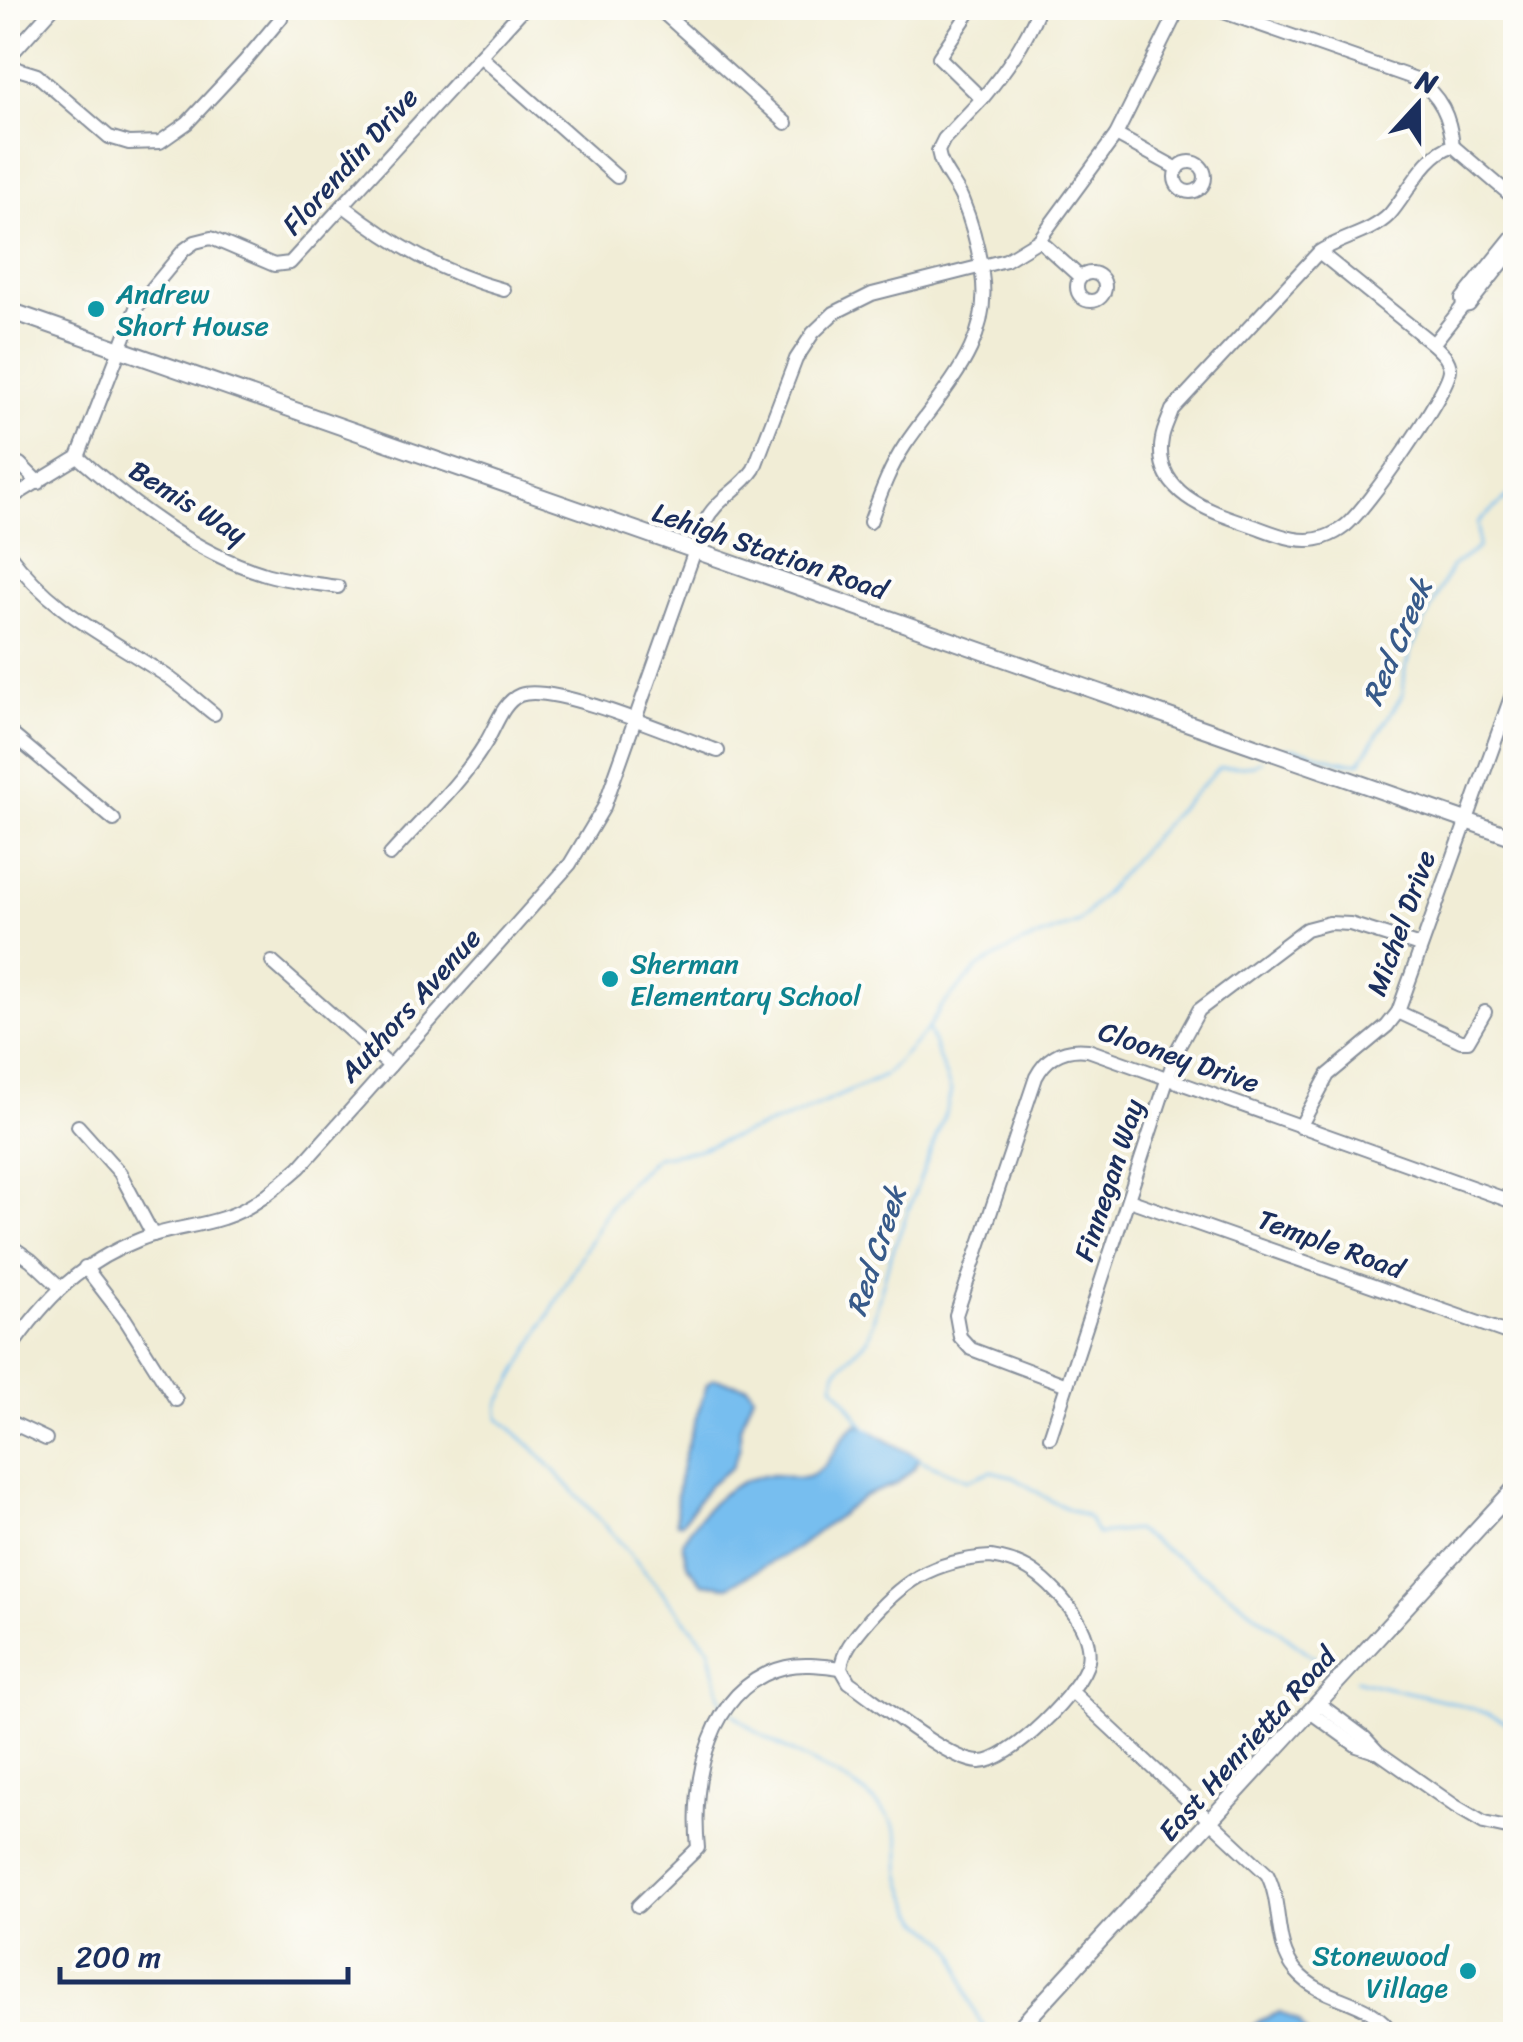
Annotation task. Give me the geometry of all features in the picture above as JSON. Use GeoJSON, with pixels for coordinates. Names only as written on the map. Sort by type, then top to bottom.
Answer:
{"type":"FeatureCollection","features":[{"type":"Feature","properties":{"kind":"main road","name":"Lehigh Station Road"},"geometry":{"type":"LineString","coordinates":[[8,310],[1516,838]]}},
{"type":"Feature","properties":{"kind":"main road","name":"East Henrietta Road"},"geometry":{"type":"LineString","coordinates":[[1014,2034],[1516,1487]]}},
{"type":"Feature","properties":{"kind":"street"},"geometry":{"type":"LineString","coordinates":[[8,58],[53,8]]}},
{"type":"Feature","properties":{"kind":"street"},"geometry":{"type":"LineString","coordinates":[[8,66],[37,74],[109,137],[129,143],[160,142],[187,123],[245,61],[281,18],[284,8]]}},
{"type":"Feature","properties":{"kind":"street","name":"Florendin Drive"},"geometry":{"type":"LineString","coordinates":[[120,349],[136,308],[194,242],[211,238],[264,262],[284,265],[298,257],[524,8]]}},
{"type":"Feature","properties":{"kind":"street"},"geometry":{"type":"LineString","coordinates":[[658,8],[786,123]]}},
{"type":"Feature","properties":{"kind":"street"},"geometry":{"type":"LineString","coordinates":[[972,8],[939,57],[982,99]]}},
{"type":"Feature","properties":{"kind":"street"},"geometry":{"type":"LineString","coordinates":[[870,522],[897,458],[962,367],[978,337],[984,304],[982,268],[962,197],[944,170],[938,151],[1019,50],[1039,8]]}},
{"type":"Feature","properties":{"kind":"street"},"geometry":{"type":"LineString","coordinates":[[1080,278],[1040,240],[1116,135],[1179,8]]}},
{"type":"Feature","properties":{"kind":"street"},"geometry":{"type":"LineString","coordinates":[[1212,8],[1416,80],[1434,93],[1444,109],[1453,146],[1516,200]]}},
{"type":"Feature","properties":{"kind":"street"},"geometry":{"type":"LineString","coordinates":[[480,56],[617,177]]}},
{"type":"Feature","properties":{"kind":"street"},"geometry":{"type":"LineString","coordinates":[[1116,135],[1178,168]]}},
{"type":"Feature","properties":{"kind":"street"},"geometry":{"type":"LineString","coordinates":[[1319,252],[1433,344],[1448,360],[1450,372],[1446,386],[1346,526],[1323,538],[1292,540],[1198,507],[1176,488],[1163,465],[1161,440],[1172,410],[1319,252],[1380,222],[1437,154],[1453,146]]}},
{"type":"Feature","properties":{"kind":"street"},"geometry":{"type":"LineString","coordinates":[[344,206],[417,257],[474,282],[504,290]]}},
{"type":"Feature","properties":{"kind":"street"},"geometry":{"type":"LineString","coordinates":[[1463,306],[1462,299],[1516,232]]}},
{"type":"Feature","properties":{"kind":"street","name":"Authors Avenue"},"geometry":{"type":"LineString","coordinates":[[8,1352],[60,1287],[85,1267],[154,1235],[224,1218],[256,1203],[300,1166],[582,849],[604,806],[636,722],[708,514],[754,469],[796,359],[822,322],[844,306],[872,294],[982,268],[1006,260],[1040,240]]}},
{"type":"Feature","properties":{"kind":"street"},"geometry":{"type":"LineString","coordinates":[[1433,344],[1516,246]]}},
{"type":"Feature","properties":{"kind":"street"},"geometry":{"type":"LineString","coordinates":[[8,500],[78,457],[120,349]]}},
{"type":"Feature","properties":{"kind":"street","name":"Bemis Way"},"geometry":{"type":"LineString","coordinates":[[78,457],[133,501],[204,547],[259,572],[338,588]]}},
{"type":"Feature","properties":{"kind":"street"},"geometry":{"type":"LineString","coordinates":[[20,464],[38,483]]}},
{"type":"Feature","properties":{"kind":"street"},"geometry":{"type":"LineString","coordinates":[[8,553],[36,588],[71,618],[161,672],[214,714]]}},
{"type":"Feature","properties":{"kind":"street","name":"Michel Drive"},"geometry":{"type":"LineString","coordinates":[[1300,1127],[1328,1076],[1398,1012],[1516,683]]}},
{"type":"Feature","properties":{"kind":"street"},"geometry":{"type":"LineString","coordinates":[[390,855],[469,768],[506,708],[518,696],[554,696],[718,751]]}},
{"type":"Feature","properties":{"kind":"street"},"geometry":{"type":"LineString","coordinates":[[8,732],[114,820]]}},
{"type":"Feature","properties":{"kind":"street","name":"Finnegan Way"},"geometry":{"type":"LineString","coordinates":[[1050,1437],[1177,1050],[1199,1010],[1306,929],[1350,924],[1420,946]]}},
{"type":"Feature","properties":{"kind":"street"},"geometry":{"type":"LineString","coordinates":[[272,962],[390,1066]]}},
{"type":"Feature","properties":{"kind":"street"},"geometry":{"type":"LineString","coordinates":[[1398,1012],[1461,1042],[1468,1040],[1485,1012]]}},
{"type":"Feature","properties":{"kind":"street","name":"Clooney Drive"},"geometry":{"type":"LineString","coordinates":[[1067,1385],[971,1350],[958,1330],[957,1309],[1036,1077],[1046,1062],[1066,1050],[1080,1049],[1169,1078],[1516,1203]]}},
{"type":"Feature","properties":{"kind":"street"},"geometry":{"type":"LineString","coordinates":[[78,1126],[120,1173],[154,1235]]}},
{"type":"Feature","properties":{"kind":"street","name":"Temple Road"},"geometry":{"type":"LineString","coordinates":[[1129,1200],[1516,1336]]}},
{"type":"Feature","properties":{"kind":"street"},"geometry":{"type":"LineString","coordinates":[[8,1244],[60,1287]]}},
{"type":"Feature","properties":{"kind":"street"},"geometry":{"type":"LineString","coordinates":[[85,1267],[125,1320],[176,1400]]}},
{"type":"Feature","properties":{"kind":"street"},"geometry":{"type":"LineString","coordinates":[[8,1421],[46,1439]]}},
{"type":"Feature","properties":{"kind":"street"},"geometry":{"type":"LineString","coordinates":[[991,1557],[1030,1570],[1083,1627],[1088,1643],[1088,1661],[1079,1682],[1014,1749],[992,1762],[979,1762],[943,1748],[849,1682],[841,1668],[853,1639],[887,1597],[905,1583],[948,1564],[991,1557]]}},
{"type":"Feature","properties":{"kind":"street"},"geometry":{"type":"LineString","coordinates":[[638,1906],[698,1848],[698,1784],[703,1758],[727,1709],[752,1684],[785,1668],[841,1668]]}},
{"type":"Feature","properties":{"kind":"street"},"geometry":{"type":"LineString","coordinates":[[1071,1691],[1267,1874],[1277,1898],[1285,1951],[1296,1972],[1320,1990],[1375,2013],[1393,2034]]}},
{"type":"Feature","properties":{"kind":"street"},"geometry":{"type":"LineString","coordinates":[[1314,1708],[1365,1738],[1378,1752],[1484,1823],[1516,1830]]}},
{"type":"Feature","properties":{"kind":"water"},"geometry":{"type":"Polygon","coordinates":[[[714,1379],[747,1386],[753,1394],[740,1427],[740,1447],[732,1467],[709,1485],[682,1523],[677,1523],[685,1453],[707,1384],[714,1379]]]}},
{"type":"Feature","properties":{"kind":"water"},"geometry":{"type":"Polygon","coordinates":[[[858,1424],[918,1458],[914,1468],[896,1484],[864,1496],[797,1548],[728,1586],[702,1583],[687,1564],[682,1542],[709,1507],[745,1481],[774,1475],[812,1475],[826,1464],[845,1435],[858,1424]]]}},
{"type":"Feature","properties":{"kind":"water"},"geometry":{"type":"Polygon","coordinates":[[[1280,2012],[1299,2022],[1307,2034],[1243,2034],[1259,2021],[1280,2012]]]}},
{"type":"Feature","properties":{"kind":"waterway","name":"Red Creek"},"geometry":{"type":"LineString","coordinates":[[1284,748],[1360,762],[1403,694],[1411,650],[1451,567],[1478,548],[1478,522],[1509,496],[1516,483]]}},
{"type":"Feature","properties":{"kind":"waterway","name":"Red Creek"},"geometry":{"type":"LineString","coordinates":[[1262,760],[1254,765],[1219,768],[1079,922],[1020,944],[979,967],[941,1007],[928,1029],[951,1091],[947,1108],[889,1261],[868,1339],[836,1371],[833,1385],[867,1429],[907,1454],[968,1480],[991,1471],[1012,1476],[1053,1502],[1089,1518],[1097,1534],[1135,1530],[1208,1578],[1331,1670]]}},
{"type":"Feature","properties":{"kind":"waterway"},"geometry":{"type":"LineString","coordinates":[[725,1704],[709,1648],[614,1535],[533,1448],[499,1418],[498,1406],[609,1207],[656,1157],[697,1150],[796,1115],[884,1076],[928,1029]]}},
{"type":"Feature","properties":{"kind":"waterway","name":"Red Creek"},"geometry":{"type":"LineString","coordinates":[[1356,1680],[1458,1704],[1516,1728]]}},
{"type":"Feature","properties":{"kind":"waterway"},"geometry":{"type":"LineString","coordinates":[[730,1710],[766,1737],[847,1781],[892,1821],[899,1841],[902,1877],[912,1906],[922,1921],[952,1947],[972,2007],[992,2034]]}},
{"type":"Feature","properties":{"kind":"place","name":"Andrew Short House"},"geometry":{"type":"Point","coordinates":[96,309]}},
{"type":"Feature","properties":{"kind":"place","name":"Sherman Elementary School"},"geometry":{"type":"Point","coordinates":[610,979]}},
{"type":"Feature","properties":{"kind":"place","name":"Stonewood Village"},"geometry":{"type":"Point","coordinates":[1468,1971]}}]}
